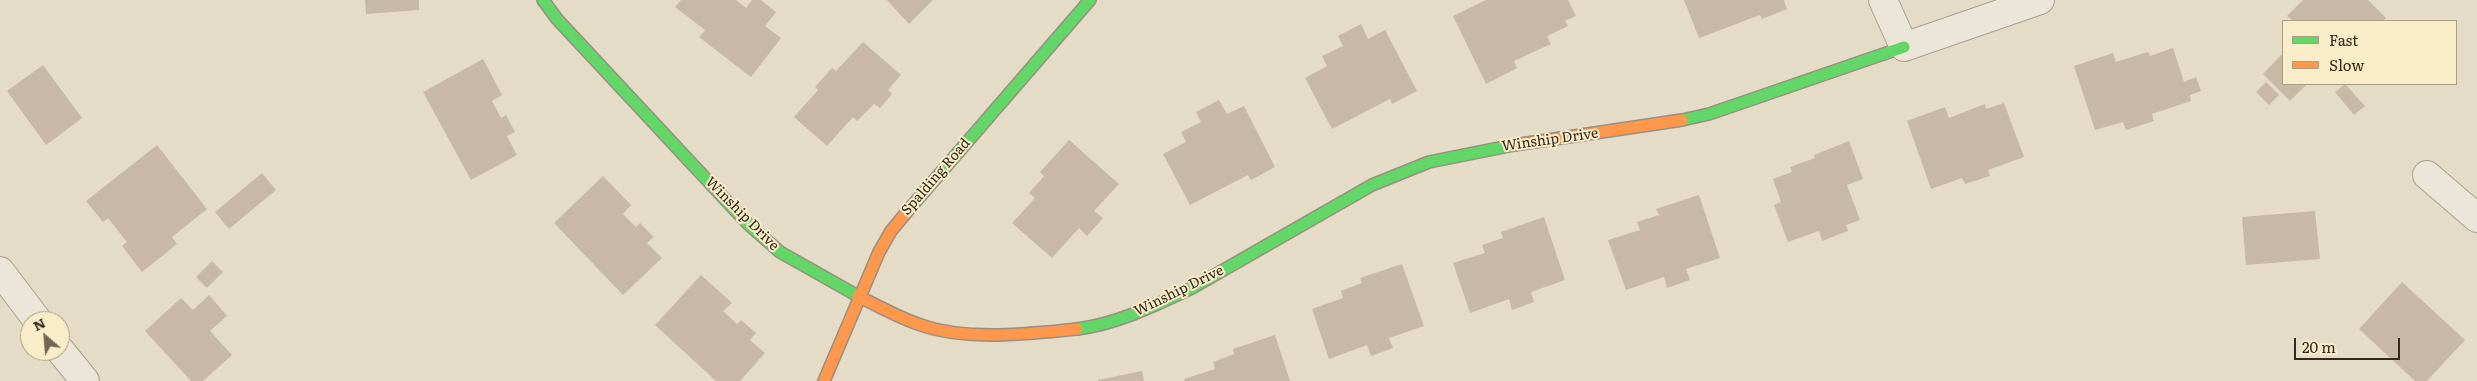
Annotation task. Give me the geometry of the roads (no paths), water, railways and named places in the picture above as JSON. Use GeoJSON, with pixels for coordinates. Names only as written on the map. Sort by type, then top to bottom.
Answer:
{"type":"FeatureCollection","features":[{"type":"Feature","properties":{"kind":"street","name":"Winship Drive"},"geometry":{"type":"LineString","coordinates":[[543,0],[557,19],[764,239],[780,252],[859,297],[921,325],[948,331],[1016,335],[1052,332],[1108,323],[1140,312],[1192,288],[1364,189],[1428,162],[1519,144],[1667,124],[1701,116],[2040,0]]}},
{"type":"Feature","properties":{"kind":"street","name":"Spalding Road"},"geometry":{"type":"LineString","coordinates":[[824,381],[884,241],[899,221],[1090,0]]}},
{"type":"Feature","properties":{"kind":"street"},"geometry":{"type":"LineString","coordinates":[[1883,0],[1904,47]]}},
{"type":"Feature","properties":{"kind":"street"},"geometry":{"type":"LineString","coordinates":[[2427,175],[2477,218]]}},
{"type":"Feature","properties":{"kind":"street"},"geometry":{"type":"LineString","coordinates":[[0,271],[30,311]]}},
{"type":"Feature","properties":{"kind":"street"},"geometry":{"type":"LineString","coordinates":[[69,361],[84,381]]}}]}
